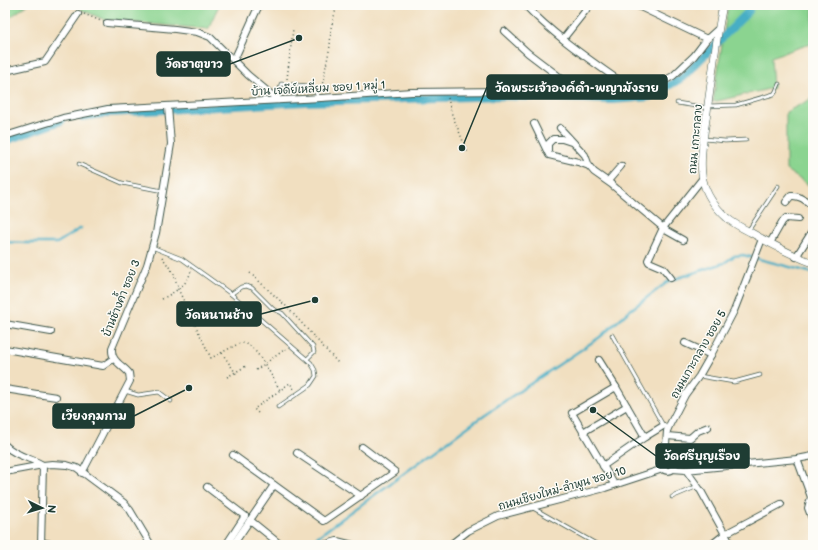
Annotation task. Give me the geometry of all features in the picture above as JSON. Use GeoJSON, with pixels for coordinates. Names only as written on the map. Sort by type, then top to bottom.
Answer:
{"type":"FeatureCollection","features":[{"type":"Feature","properties":{"kind":"street"},"geometry":{"type":"LineString","coordinates":[[234,60],[259,5]]}},
{"type":"Feature","properties":{"kind":"street"},"geometry":{"type":"LineString","coordinates":[[525,5],[564,40],[635,92]]}},
{"type":"Feature","properties":{"kind":"street"},"geometry":{"type":"LineString","coordinates":[[564,40],[590,5]]}},
{"type":"Feature","properties":{"kind":"street"},"geometry":{"type":"LineString","coordinates":[[636,5],[707,39]]}},
{"type":"Feature","properties":{"kind":"street","name":"ถนน เกาะกลาง"},"geometry":{"type":"LineString","coordinates":[[723,5],[718,29],[704,139],[701,168],[702,180],[707,192],[719,210],[728,219],[796,257],[813,263]]}},
{"type":"Feature","properties":{"kind":"street"},"geometry":{"type":"LineString","coordinates":[[5,71],[45,62],[79,13]]}},
{"type":"Feature","properties":{"kind":"street"},"geometry":{"type":"LineString","coordinates":[[107,23],[175,29],[197,32],[210,37],[248,75],[278,100]]}},
{"type":"Feature","properties":{"kind":"street","name":"บ้าน เจดีย์เหลี่ยม ซอย 1 หมู่ 1"},"geometry":{"type":"LineString","coordinates":[[5,136],[63,118],[108,109],[168,109],[319,96],[412,92],[505,91],[625,94],[649,89],[673,76],[694,56],[707,39],[718,29]]}},
{"type":"Feature","properties":{"kind":"street"},"geometry":{"type":"LineString","coordinates":[[504,31],[528,53],[579,94]]}},
{"type":"Feature","properties":{"kind":"street","name":"บ้านช้างค้ำ ซอย 3"},"geometry":{"type":"LineString","coordinates":[[113,359],[111,354],[112,348],[147,265],[156,233],[170,144],[168,109]]}},
{"type":"Feature","properties":{"kind":"street"},"geometry":{"type":"LineString","coordinates":[[534,124],[550,155],[589,166]]}},
{"type":"Feature","properties":{"kind":"street"},"geometry":{"type":"LineString","coordinates":[[560,128],[585,155],[589,166],[594,172],[608,181],[663,228],[683,240]]}},
{"type":"Feature","properties":{"kind":"street"},"geometry":{"type":"LineString","coordinates":[[548,153],[548,144],[553,139],[562,139],[573,143]]}},
{"type":"Feature","properties":{"kind":"street"},"geometry":{"type":"LineString","coordinates":[[608,181],[621,166]]}},
{"type":"Feature","properties":{"kind":"street"},"geometry":{"type":"LineString","coordinates":[[671,278],[663,268],[649,262],[648,260],[663,228],[702,180]]}},
{"type":"Feature","properties":{"kind":"street"},"geometry":{"type":"LineString","coordinates":[[786,202],[791,196],[796,195],[813,206]]}},
{"type":"Feature","properties":{"kind":"street"},"geometry":{"type":"LineString","coordinates":[[770,243],[782,222],[786,218],[798,219]]}},
{"type":"Feature","properties":{"kind":"street"},"geometry":{"type":"LineString","coordinates":[[796,257],[813,230]]}},
{"type":"Feature","properties":{"kind":"street","name":"ถนนเกาะกลาง ซอย 5"},"geometry":{"type":"LineString","coordinates":[[665,458],[666,431],[685,395],[699,376],[711,355],[734,310],[762,239]]}},
{"type":"Feature","properties":{"kind":"street"},"geometry":{"type":"LineString","coordinates":[[5,324],[51,332]]}},
{"type":"Feature","properties":{"kind":"street"},"geometry":{"type":"LineString","coordinates":[[684,343],[711,355]]}},
{"type":"Feature","properties":{"kind":"street"},"geometry":{"type":"LineString","coordinates":[[5,349],[103,366],[113,359],[124,367],[129,373],[130,381],[82,473]]}},
{"type":"Feature","properties":{"kind":"street"},"geometry":{"type":"LineString","coordinates":[[599,360],[645,437]]}},
{"type":"Feature","properties":{"kind":"street"},"geometry":{"type":"LineString","coordinates":[[614,484],[572,413],[616,387]]}},
{"type":"Feature","properties":{"kind":"street"},"geometry":{"type":"LineString","coordinates":[[5,389],[56,397]]}},
{"type":"Feature","properties":{"kind":"street"},"geometry":{"type":"LineString","coordinates":[[583,432],[627,406]]}},
{"type":"Feature","properties":{"kind":"street"},"geometry":{"type":"LineString","coordinates":[[603,466],[645,437],[666,431],[690,438],[698,431],[708,427]]}},
{"type":"Feature","properties":{"kind":"street"},"geometry":{"type":"LineString","coordinates":[[5,445],[20,455],[43,465]]}},
{"type":"Feature","properties":{"kind":"street"},"geometry":{"type":"LineString","coordinates":[[233,455],[324,521],[395,472],[362,447]]}},
{"type":"Feature","properties":{"kind":"street"},"geometry":{"type":"LineString","coordinates":[[297,454],[361,496]]}},
{"type":"Feature","properties":{"kind":"street"},"geometry":{"type":"LineString","coordinates":[[672,469],[674,464],[673,460],[668,457],[665,458],[661,462],[663,469],[668,471],[672,469],[686,470],[797,459],[813,456]]}},
{"type":"Feature","properties":{"kind":"street"},"geometry":{"type":"LineString","coordinates":[[797,459],[812,497],[808,508],[813,521]]}},
{"type":"Feature","properties":{"kind":"street"},"geometry":{"type":"LineString","coordinates":[[5,472],[52,464],[66,465],[77,468],[124,503],[130,510],[151,545]]}},
{"type":"Feature","properties":{"kind":"street"},"geometry":{"type":"LineString","coordinates":[[43,465],[41,544],[55,545]]}},
{"type":"Feature","properties":{"kind":"street","name":"ถนนเชียงใหม่-ลำพูน ซอย 10"},"geometry":{"type":"LineString","coordinates":[[450,545],[468,531],[498,516],[663,469]]}},
{"type":"Feature","properties":{"kind":"street"},"geometry":{"type":"LineString","coordinates":[[686,470],[698,486],[731,545]]}},
{"type":"Feature","properties":{"kind":"street"},"geometry":{"type":"LineString","coordinates":[[233,545],[274,485]]}},
{"type":"Feature","properties":{"kind":"street"},"geometry":{"type":"LineString","coordinates":[[207,487],[245,516],[226,545]]}},
{"type":"Feature","properties":{"kind":"street"},"geometry":{"type":"LineString","coordinates":[[711,545],[725,534],[781,504]]}},
{"type":"Feature","properties":{"kind":"street"},"geometry":{"type":"LineString","coordinates":[[250,520],[281,545]]}},
{"type":"Feature","properties":{"kind":"street"},"geometry":{"type":"LineString","coordinates":[[323,545],[337,541],[353,545]]}},
{"type":"Feature","properties":{"kind":"lane"},"geometry":{"type":"LineString","coordinates":[[278,100],[281,84],[311,86],[319,96]]}},
{"type":"Feature","properties":{"kind":"lane"},"geometry":{"type":"LineString","coordinates":[[677,103],[708,107],[736,105],[774,94],[779,84]]}},
{"type":"Feature","properties":{"kind":"lane"},"geometry":{"type":"LineString","coordinates":[[704,139],[725,141],[746,140]]}},
{"type":"Feature","properties":{"kind":"lane"},"geometry":{"type":"LineString","coordinates":[[79,164],[122,183],[139,188],[163,191]]}},
{"type":"Feature","properties":{"kind":"lane"},"geometry":{"type":"LineString","coordinates":[[748,231],[778,186]]}},
{"type":"Feature","properties":{"kind":"lane"},"geometry":{"type":"LineString","coordinates":[[151,249],[182,259],[193,266],[231,294],[307,359],[315,370],[316,376],[310,386],[278,407]]}},
{"type":"Feature","properties":{"kind":"lane"},"geometry":{"type":"LineString","coordinates":[[231,294],[241,287],[246,286],[252,288],[273,308],[282,313],[313,347],[314,352],[307,359]]}},
{"type":"Feature","properties":{"kind":"lane"},"geometry":{"type":"LineString","coordinates":[[612,335],[666,431]]}},
{"type":"Feature","properties":{"kind":"lane"},"geometry":{"type":"LineString","coordinates":[[699,376],[734,382],[760,375]]}},
{"type":"Feature","properties":{"kind":"lane"},"geometry":{"type":"LineString","coordinates":[[125,391],[138,395],[159,392],[171,401]]}},
{"type":"Feature","properties":{"kind":"lane"},"geometry":{"type":"LineString","coordinates":[[672,497],[698,486]]}},
{"type":"Feature","properties":{"kind":"lane"},"geometry":{"type":"LineString","coordinates":[[531,507],[598,545]]}},
{"type":"Feature","properties":{"kind":"path"},"geometry":{"type":"LineString","coordinates":[[319,96],[322,91],[330,46],[331,28],[337,5]]}},
{"type":"Feature","properties":{"kind":"path"},"geometry":{"type":"LineString","coordinates":[[79,13],[107,23]]}},
{"type":"Feature","properties":{"kind":"path"},"geometry":{"type":"LineString","coordinates":[[286,84],[293,29]]}},
{"type":"Feature","properties":{"kind":"path"},"geometry":{"type":"LineString","coordinates":[[448,103],[468,153]]}},
{"type":"Feature","properties":{"kind":"path"},"geometry":{"type":"LineString","coordinates":[[151,249],[160,255],[174,274],[177,290],[211,358],[240,343],[246,343],[258,354],[280,390]]}},
{"type":"Feature","properties":{"kind":"path"},"geometry":{"type":"LineString","coordinates":[[162,299],[185,283],[193,266]]}},
{"type":"Feature","properties":{"kind":"path"},"geometry":{"type":"LineString","coordinates":[[250,273],[287,307],[338,363]]}},
{"type":"Feature","properties":{"kind":"path"},"geometry":{"type":"LineString","coordinates":[[256,370],[290,346]]}},
{"type":"Feature","properties":{"kind":"path"},"geometry":{"type":"LineString","coordinates":[[222,353],[236,376]]}},
{"type":"Feature","properties":{"kind":"path"},"geometry":{"type":"LineString","coordinates":[[227,377],[246,366]]}},
{"type":"Feature","properties":{"kind":"path"},"geometry":{"type":"LineString","coordinates":[[258,413],[254,408],[290,383],[297,394]]}},
{"type":"Feature","properties":{"kind":"green space"},"geometry":{"type":"Polygon","coordinates":[[[5,5],[27,5],[5,21],[5,5]]]}},
{"type":"Feature","properties":{"kind":"green space"},"geometry":{"type":"Polygon","coordinates":[[[76,5],[219,5],[208,29],[105,20],[80,9],[76,5]]]}},
{"type":"Feature","properties":{"kind":"green space"},"geometry":{"type":"Polygon","coordinates":[[[728,5],[813,5],[813,43],[771,57],[773,88],[713,102],[728,5]]]}},
{"type":"Feature","properties":{"kind":"green space"},"geometry":{"type":"Polygon","coordinates":[[[813,98],[813,188],[786,170],[786,112],[813,98]]]}},
{"type":"Feature","properties":{"kind":"waterway"},"geometry":{"type":"LineString","coordinates":[[82,117],[109,113],[305,102],[504,96],[612,100],[649,97],[682,78],[749,11]]}},
{"type":"Feature","properties":{"kind":"waterway"},"geometry":{"type":"LineString","coordinates":[[5,141],[61,121]]}},
{"type":"Feature","properties":{"kind":"waterway"},"geometry":{"type":"LineString","coordinates":[[5,242],[57,243],[81,228]]}},
{"type":"Feature","properties":{"kind":"waterway"},"geometry":{"type":"LineString","coordinates":[[306,545],[484,415],[600,337],[629,311],[669,281],[724,263],[734,256],[743,255],[813,273]]}},
{"type":"Feature","properties":{"kind":"place","name":"วัดธาตุขาว"},"geometry":{"type":"Point","coordinates":[299,38]}},
{"type":"Feature","properties":{"kind":"place","name":"วัดพระเจ้าองค์ดำ-พญามังราย"},"geometry":{"type":"Point","coordinates":[462,148]}},
{"type":"Feature","properties":{"kind":"place","name":"วัดหนานช้าง"},"geometry":{"type":"Point","coordinates":[315,300]}},
{"type":"Feature","properties":{"kind":"place","name":"เวียงกุมกาม"},"geometry":{"type":"Point","coordinates":[189,388]}},
{"type":"Feature","properties":{"kind":"place","name":"วัดศรีบุญเรือง"},"geometry":{"type":"Point","coordinates":[593,410]}}]}
